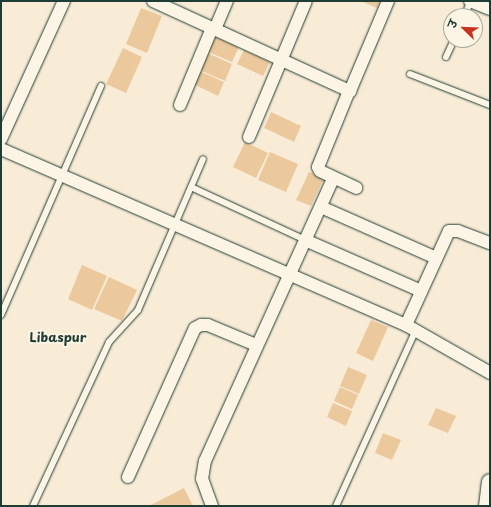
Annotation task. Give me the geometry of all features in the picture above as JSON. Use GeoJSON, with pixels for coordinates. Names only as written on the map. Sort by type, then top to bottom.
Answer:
{"type":"FeatureCollection","features":[{"type":"Feature","properties":{"kind":"street"},"geometry":{"type":"LineString","coordinates":[[1,139],[64,1]]}},
{"type":"Feature","properties":{"kind":"street"},"geometry":{"type":"LineString","coordinates":[[153,1],[349,91]]}},
{"type":"Feature","properties":{"kind":"street"},"geometry":{"type":"LineString","coordinates":[[180,105],[227,1]]}},
{"type":"Feature","properties":{"kind":"street"},"geometry":{"type":"LineString","coordinates":[[249,137],[306,1]]}},
{"type":"Feature","properties":{"kind":"street"},"geometry":{"type":"LineString","coordinates":[[356,188],[320,171],[318,167],[388,1]]}},
{"type":"Feature","properties":{"kind":"street"},"geometry":{"type":"LineString","coordinates":[[470,1],[490,9]]}},
{"type":"Feature","properties":{"kind":"street"},"geometry":{"type":"LineString","coordinates":[[1,149],[411,328],[490,374]]}},
{"type":"Feature","properties":{"kind":"street"},"geometry":{"type":"LineString","coordinates":[[212,506],[202,479],[205,461],[256,345],[331,183]]}},
{"type":"Feature","properties":{"kind":"street"},"geometry":{"type":"LineString","coordinates":[[321,207],[436,258]]}},
{"type":"Feature","properties":{"kind":"street"},"geometry":{"type":"LineString","coordinates":[[411,328],[421,291],[449,231],[458,230],[490,243]]}},
{"type":"Feature","properties":{"kind":"street"},"geometry":{"type":"LineString","coordinates":[[305,240],[421,291]]}},
{"type":"Feature","properties":{"kind":"street"},"geometry":{"type":"LineString","coordinates":[[128,477],[195,328],[201,325],[208,325],[256,345]]}},
{"type":"Feature","properties":{"kind":"street"},"geometry":{"type":"LineString","coordinates":[[488,506],[490,482]]}},
{"type":"Feature","properties":{"kind":"lane"},"geometry":{"type":"LineString","coordinates":[[446,57],[450,48]]}},
{"type":"Feature","properties":{"kind":"lane"},"geometry":{"type":"LineString","coordinates":[[410,74],[490,105]]}},
{"type":"Feature","properties":{"kind":"lane"},"geometry":{"type":"LineString","coordinates":[[1,315],[101,86]]}},
{"type":"Feature","properties":{"kind":"lane"},"geometry":{"type":"LineString","coordinates":[[33,506],[109,342],[136,314],[203,159]]}},
{"type":"Feature","properties":{"kind":"lane"},"geometry":{"type":"LineString","coordinates":[[191,187],[305,240]]}},
{"type":"Feature","properties":{"kind":"lane"},"geometry":{"type":"LineString","coordinates":[[336,506],[411,328]]}},
{"type":"Feature","properties":{"kind":"building"},"geometry":{"type":"Polygon","coordinates":[[[361,1],[380,1],[377,8],[361,1]]]}},
{"type":"Feature","properties":{"kind":"building"},"geometry":{"type":"Polygon","coordinates":[[[141,8],[162,16],[147,53],[126,44],[141,8]]]}},
{"type":"Feature","properties":{"kind":"building"},"geometry":{"type":"Polygon","coordinates":[[[213,36],[239,47],[232,62],[206,51],[213,36]]]}},
{"type":"Feature","properties":{"kind":"building"},"geometry":{"type":"Polygon","coordinates":[[[123,48],[142,57],[126,93],[106,84],[123,48]]]}},
{"type":"Feature","properties":{"kind":"building"},"geometry":{"type":"Polygon","coordinates":[[[244,50],[270,62],[263,76],[237,64],[244,50]]]}},
{"type":"Feature","properties":{"kind":"building"},"geometry":{"type":"Polygon","coordinates":[[[205,52],[232,64],[225,81],[197,69],[205,52]]]}},
{"type":"Feature","properties":{"kind":"building"},"geometry":{"type":"Polygon","coordinates":[[[197,70],[224,82],[218,96],[191,83],[197,70]]]}},
{"type":"Feature","properties":{"kind":"building"},"geometry":{"type":"Polygon","coordinates":[[[271,112],[301,126],[294,142],[264,128],[271,112]]]}},
{"type":"Feature","properties":{"kind":"building"},"geometry":{"type":"Polygon","coordinates":[[[245,142],[268,153],[256,178],[233,167],[245,142]]]}},
{"type":"Feature","properties":{"kind":"building"},"geometry":{"type":"Polygon","coordinates":[[[270,152],[298,164],[286,192],[258,180],[270,152]]]}},
{"type":"Feature","properties":{"kind":"building"},"geometry":{"type":"Polygon","coordinates":[[[309,172],[324,178],[311,206],[296,200],[309,172]]]}},
{"type":"Feature","properties":{"kind":"building"},"geometry":{"type":"Polygon","coordinates":[[[82,265],[107,276],[92,310],[68,299],[82,265]]]}},
{"type":"Feature","properties":{"kind":"building"},"geometry":{"type":"Polygon","coordinates":[[[109,277],[137,290],[122,321],[94,309],[109,277]]]}},
{"type":"Feature","properties":{"kind":"building"},"geometry":{"type":"Polygon","coordinates":[[[371,320],[388,327],[373,361],[356,353],[371,320]]]}},
{"type":"Feature","properties":{"kind":"building"},"geometry":{"type":"Polygon","coordinates":[[[348,367],[367,375],[359,394],[340,386],[348,367]]]}},
{"type":"Feature","properties":{"kind":"building"},"geometry":{"type":"Polygon","coordinates":[[[340,387],[358,395],[352,409],[334,401],[340,387]]]}},
{"type":"Feature","properties":{"kind":"building"},"geometry":{"type":"Polygon","coordinates":[[[333,403],[352,411],[346,426],[327,417],[333,403]]]}},
{"type":"Feature","properties":{"kind":"building"},"geometry":{"type":"Polygon","coordinates":[[[436,408],[456,416],[448,433],[428,425],[436,408]]]}},
{"type":"Feature","properties":{"kind":"building"},"geometry":{"type":"Polygon","coordinates":[[[383,433],[401,440],[392,460],[375,453],[383,433]]]}},
{"type":"Feature","properties":{"kind":"building"},"geometry":{"type":"Polygon","coordinates":[[[184,488],[193,506],[149,506],[184,488]]]}},
{"type":"Feature","properties":{"kind":"district","name":"Libaspur"},"geometry":{"type":"Point","coordinates":[58,337]}}]}
